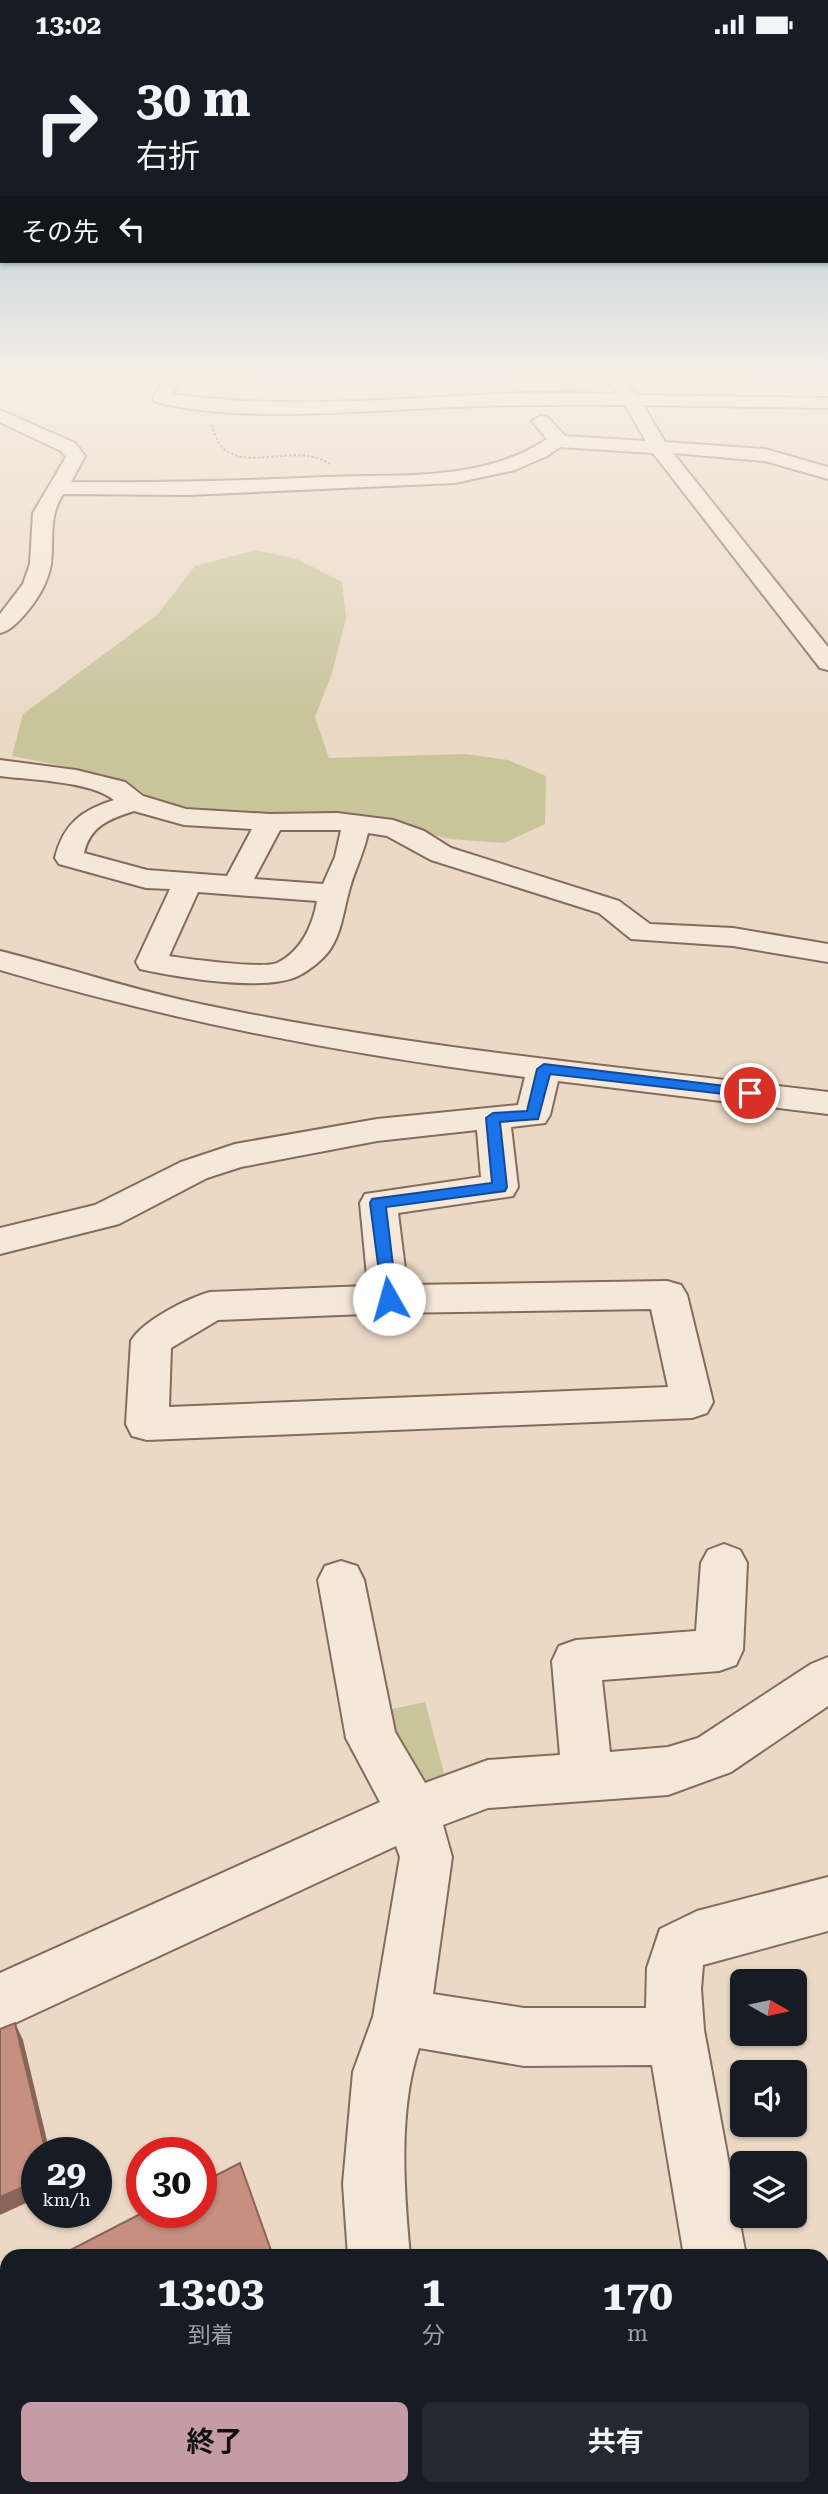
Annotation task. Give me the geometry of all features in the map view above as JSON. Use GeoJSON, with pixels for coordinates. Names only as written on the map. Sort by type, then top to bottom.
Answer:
{"type":"FeatureCollection","features":[{"type":"Feature","properties":{"kind":"street"},"geometry":{"type":"LineString","coordinates":[[0,626],[16,612],[35,584],[41,563],[43,515],[58,488],[188,489],[244,486]]}},
{"type":"Feature","properties":{"kind":"street"},"geometry":{"type":"LineString","coordinates":[[689,486],[828,663]]}},
{"type":"Feature","properties":{"kind":"street"},"geometry":{"type":"LineString","coordinates":[[0,768],[76,778],[116,788],[133,802],[184,817],[270,822],[356,822],[393,828],[441,854],[609,907],[642,933],[733,937],[828,953]]}},
{"type":"Feature","properties":{"kind":"street"},"geometry":{"type":"LineString","coordinates":[[133,802],[95,815],[83,825],[72,840],[69,858],[146,879],[333,894]]}},
{"type":"Feature","properties":{"kind":"street"},"geometry":{"type":"LineString","coordinates":[[236,886],[270,822]]}},
{"type":"Feature","properties":{"kind":"street"},"geometry":{"type":"LineString","coordinates":[[188,882],[151,962],[198,971],[275,973],[289,969],[316,947],[330,915],[333,894],[349,857],[356,822]]}},
{"type":"Feature","properties":{"kind":"street"},"geometry":{"type":"LineString","coordinates":[[0,960],[95,988],[223,1018],[356,1042],[544,1069],[828,1103]]}},
{"type":"Feature","properties":{"kind":"street"},"geometry":{"type":"LineString","coordinates":[[0,1241],[106,1215],[194,1170],[235,1156],[377,1130],[533,1115],[544,1069]]}},
{"type":"Feature","properties":{"kind":"street"},"geometry":{"type":"LineString","coordinates":[[389,1299],[378,1203],[500,1187],[493,1118]]}},
{"type":"Feature","properties":{"kind":"street"},"geometry":{"type":"LineString","coordinates":[[667,1295],[692,1402],[147,1424],[150,1341],[210,1306],[389,1299],[667,1295]]}},
{"type":"Feature","properties":{"kind":"street"},"geometry":{"type":"LineString","coordinates":[[587,1776],[576,1661],[719,1650],[724,1563]]}},
{"type":"Feature","properties":{"kind":"street"},"geometry":{"type":"LineString","coordinates":[[341,1580],[368,1638],[371,1738],[413,1812],[426,1857],[401,2017],[382,2072],[373,2184],[378,2249]]}},
{"type":"Feature","properties":{"kind":"street"},"geometry":{"type":"LineString","coordinates":[[0,2002],[413,1812],[488,1783],[668,1771],[713,1756],[828,1679]]}},
{"type":"Feature","properties":{"kind":"street"},"geometry":{"type":"LineString","coordinates":[[714,2249],[676,2036],[673,1969],[679,1948],[697,1938],[828,1904]]}},
{"type":"Feature","properties":{"kind":"street"},"geometry":{"type":"LineString","coordinates":[[401,2017],[524,2037],[676,2036]]}},
{"type":"Feature","properties":{"kind":"shaded area"},"geometry":{"type":"Polygon","coordinates":[[[256,550],[297,559],[342,582],[346,619],[332,673],[315,717],[329,758],[466,754],[508,760],[546,776],[545,824],[504,843],[450,839],[368,819],[201,813],[151,800],[139,789],[74,768],[12,756],[23,714],[157,615],[195,566],[256,550]]]}},
{"type":"Feature","properties":{"kind":"shaded area"},"geometry":{"type":"Polygon","coordinates":[[[425,1702],[444,1773],[428,1783],[403,1773],[379,1712],[425,1702]]]}},
{"type":"Feature","properties":{"kind":"building"},"geometry":{"type":"Polygon","coordinates":[[[15,2023],[42,2137],[21,2137],[21,2188],[0,2197],[0,2029],[15,2023]]]}},
{"type":"Feature","properties":{"kind":"building"},"geometry":{"type":"Polygon","coordinates":[[[240,2163],[271,2249],[73,2249],[126,2221],[126,2228],[217,2228],[217,2175],[240,2163]]]}},
{"type":"Feature","properties":{"kind":"route"},"geometry":{"type":"LineString","coordinates":[[389,1299],[378,1203],[500,1187],[493,1118],[533,1115],[544,1069],[750,1093]]}}]}
